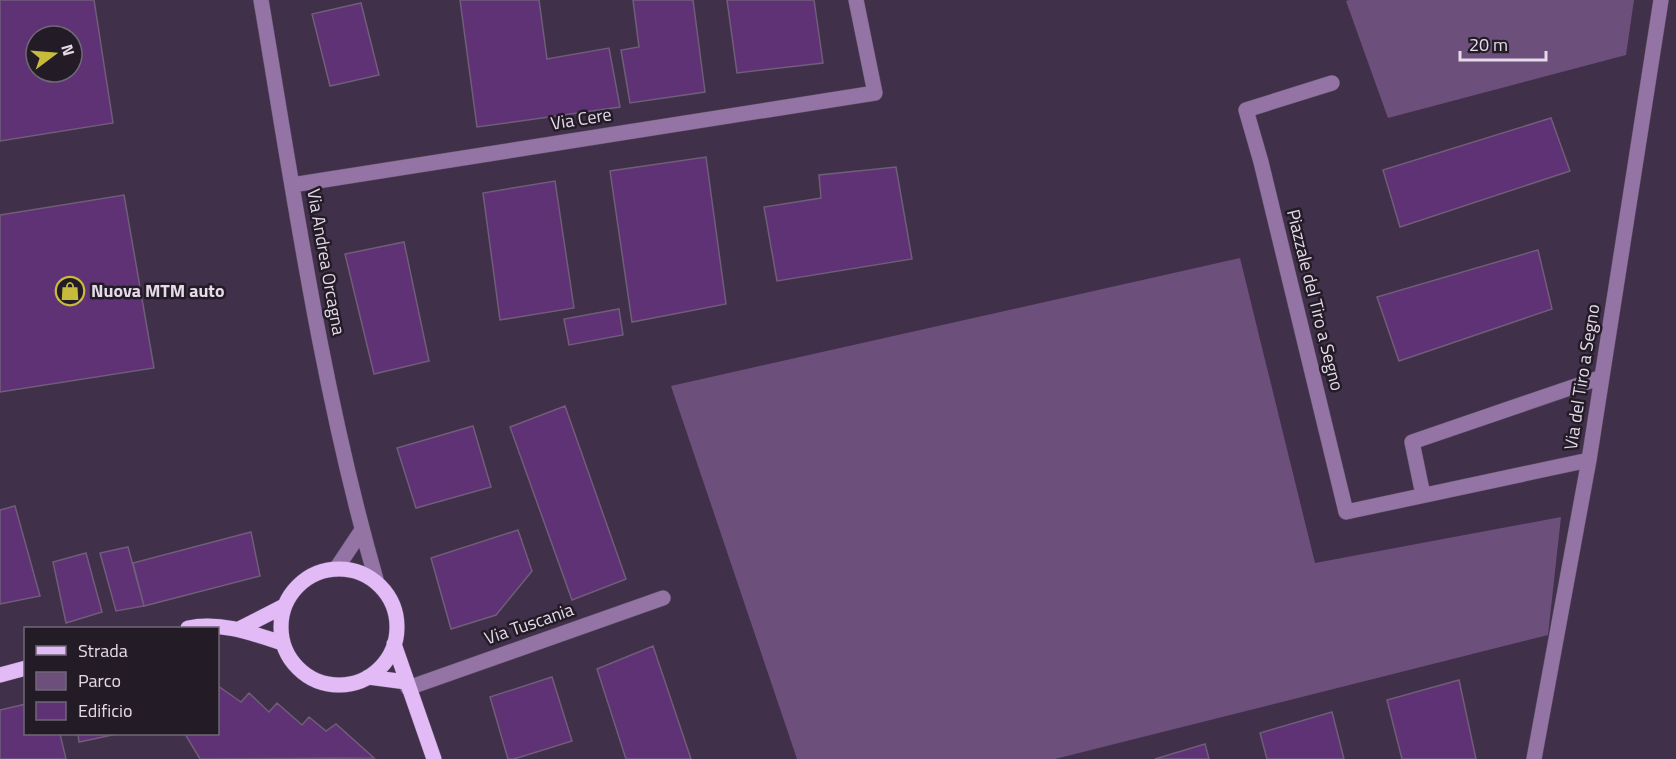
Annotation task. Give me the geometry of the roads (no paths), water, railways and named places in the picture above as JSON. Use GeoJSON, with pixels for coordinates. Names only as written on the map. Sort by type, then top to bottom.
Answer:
{"type":"FeatureCollection","features":[{"type":"Feature","properties":{"kind":"main road"},"geometry":{"type":"LineString","coordinates":[[336,569],[361,573],[377,583],[389,597],[396,614],[397,634],[391,654],[379,670],[362,681],[342,686],[322,683],[304,674],[290,659],[282,643],[280,624],[284,606],[293,590],[308,577],[325,570],[336,569]]}},
{"type":"Feature","properties":{"kind":"main road"},"geometry":{"type":"LineString","coordinates":[[239,629],[284,606]]}},
{"type":"Feature","properties":{"kind":"main road"},"geometry":{"type":"LineString","coordinates":[[193,627],[212,627]]}},
{"type":"Feature","properties":{"kind":"main road"},"geometry":{"type":"LineString","coordinates":[[219,628],[239,629],[282,643]]}},
{"type":"Feature","properties":{"kind":"main road"},"geometry":{"type":"LineString","coordinates":[[394,644],[434,759]]}},
{"type":"Feature","properties":{"kind":"main road"},"geometry":{"type":"LineString","coordinates":[[0,675],[24,669]]}},
{"type":"Feature","properties":{"kind":"main road"},"geometry":{"type":"LineString","coordinates":[[368,677],[407,685]]}},
{"type":"Feature","properties":{"kind":"street","name":"Via Andrea Orcagna"},"geometry":{"type":"LineString","coordinates":[[261,0],[310,296],[362,530],[377,583]]}},
{"type":"Feature","properties":{"kind":"street","name":"Via Cere"},"geometry":{"type":"LineString","coordinates":[[292,185],[875,93],[856,0]]}},
{"type":"Feature","properties":{"kind":"street","name":"Via del Tiro a Segno"},"geometry":{"type":"LineString","coordinates":[[1534,759],[1589,460],[1661,0]]}},
{"type":"Feature","properties":{"kind":"street","name":"Piazzale del Tiro a Segno"},"geometry":{"type":"LineString","coordinates":[[1332,83],[1246,110],[1261,162],[1346,512],[1589,460]]}},
{"type":"Feature","properties":{"kind":"street"},"geometry":{"type":"LineString","coordinates":[[1423,495],[1412,442],[1602,377]]}},
{"type":"Feature","properties":{"kind":"street"},"geometry":{"type":"LineString","coordinates":[[336,569],[362,530]]}},
{"type":"Feature","properties":{"kind":"street","name":"Via Tuscania"},"geometry":{"type":"LineString","coordinates":[[407,685],[663,598]]}},
{"type":"Feature","properties":{"kind":"place","name":"Nuova MTM auto"},"geometry":{"type":"Point","coordinates":[70,291]}}]}
